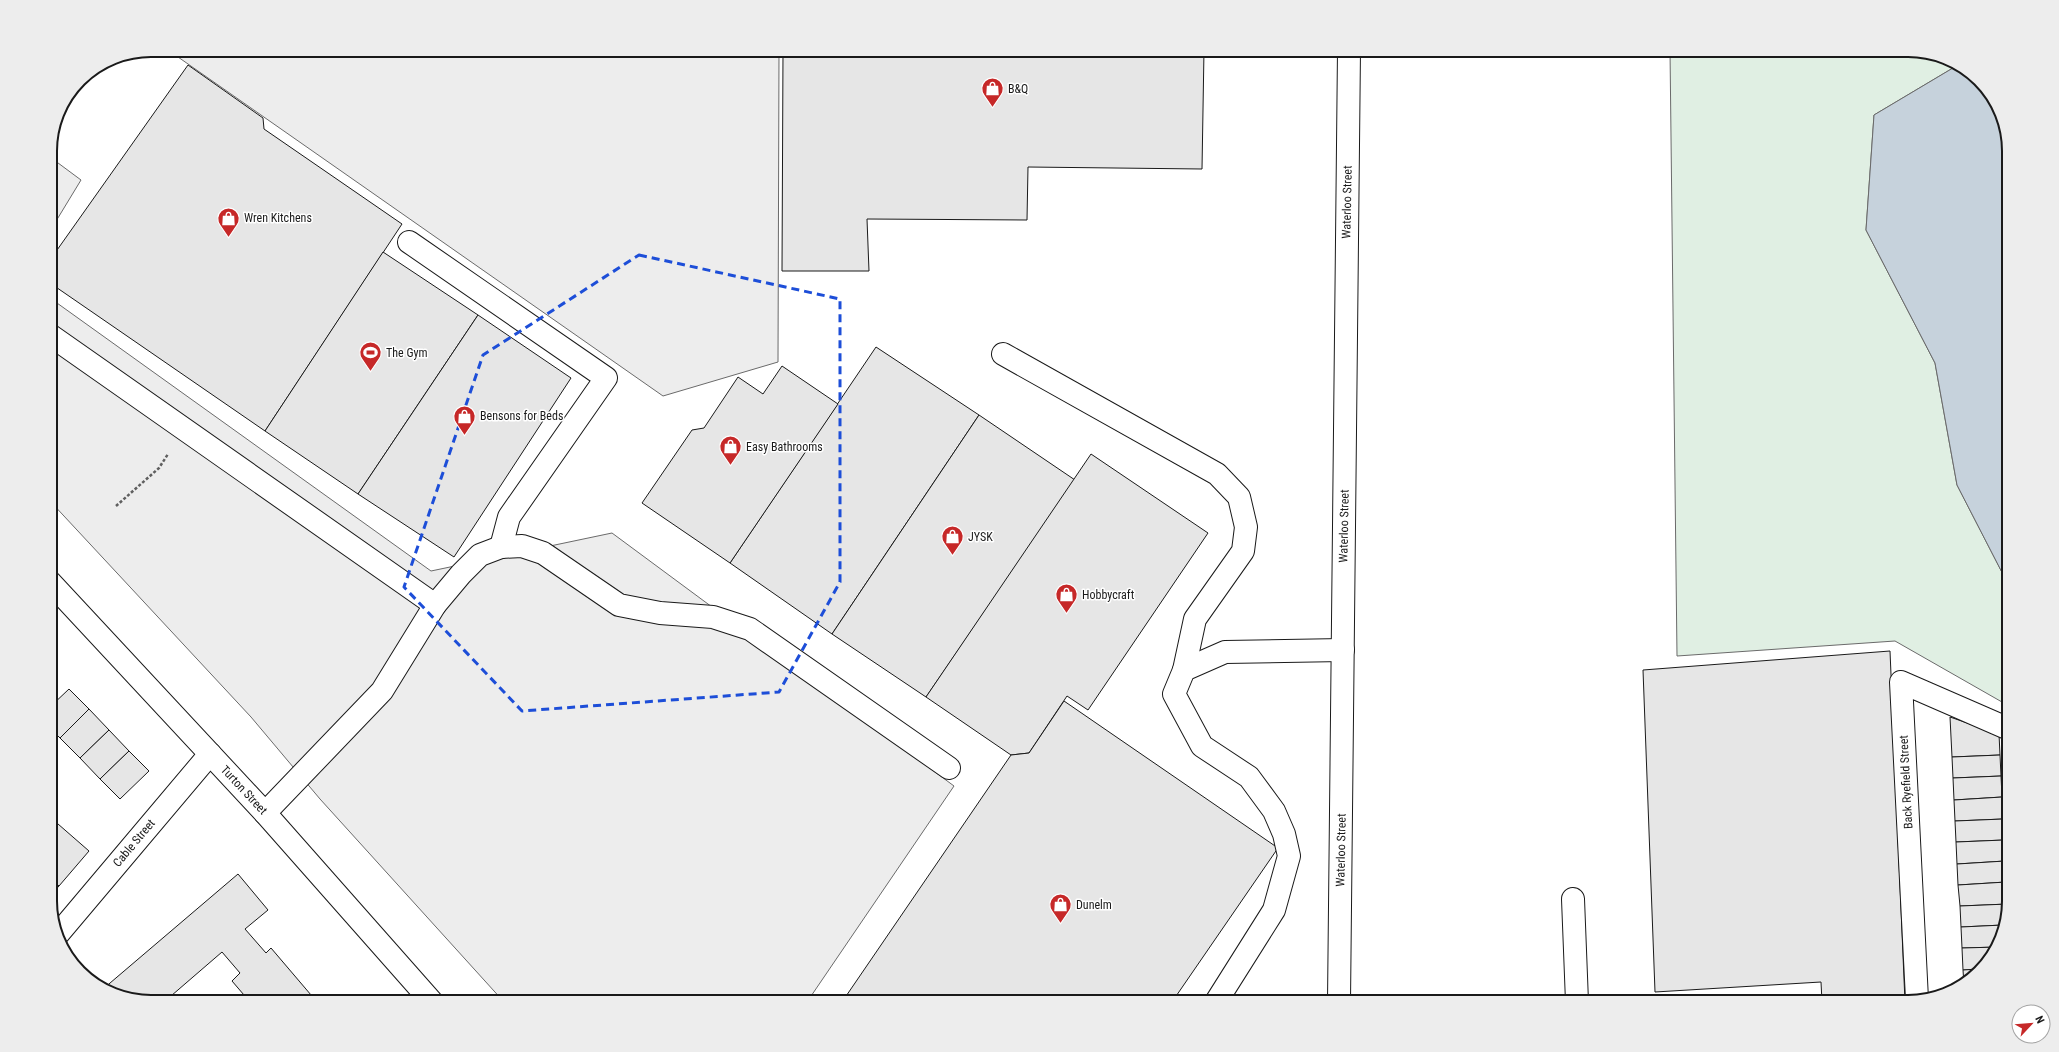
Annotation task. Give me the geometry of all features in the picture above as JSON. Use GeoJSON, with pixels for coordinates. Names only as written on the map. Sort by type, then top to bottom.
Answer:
{"type":"FeatureCollection","features":[{"type":"Feature","properties":{"kind":"street","name":"Waterloo Street"},"geometry":{"type":"LineString","coordinates":[[1339,995],[1349,57]]}},
{"type":"Feature","properties":{"kind":"street"},"geometry":{"type":"LineString","coordinates":[[408,242],[606,378],[512,512],[501,547]]}},
{"type":"Feature","properties":{"kind":"street"},"geometry":{"type":"LineString","coordinates":[[57,340],[435,605]]}},
{"type":"Feature","properties":{"kind":"street"},"geometry":{"type":"LineString","coordinates":[[1003,354],[1217,474],[1239,497],[1246,527],[1243,551],[1195,619],[1184,670],[1174,694],[1202,746],[1249,777],[1274,811],[1284,834],[1289,856],[1274,910],[1220,995]]}},
{"type":"Feature","properties":{"kind":"street"},"geometry":{"type":"LineString","coordinates":[[265,813],[382,691],[435,605],[461,574],[480,555],[501,547],[522,546],[543,553],[619,605],[660,613],[713,617],[750,629],[949,768]]}},
{"type":"Feature","properties":{"kind":"street","name":"Turton Street"},"geometry":{"type":"LineString","coordinates":[[57,590],[265,813],[426,995]]}},
{"type":"Feature","properties":{"kind":"street"},"geometry":{"type":"LineString","coordinates":[[1184,670],[1225,652],[1343,650]]}},
{"type":"Feature","properties":{"kind":"street","name":"Back Ryefield Street"},"geometry":{"type":"LineString","coordinates":[[1917,994],[1901,682],[2002,726]]}},
{"type":"Feature","properties":{"kind":"street","name":"Cable Street"},"geometry":{"type":"LineString","coordinates":[[62,930],[210,754]]}},
{"type":"Feature","properties":{"kind":"street"},"geometry":{"type":"LineString","coordinates":[[1573,899],[1577,995]]}},
{"type":"Feature","properties":{"kind":"path"},"geometry":{"type":"LineString","coordinates":[[116,506],[159,468],[184,428]]}},
{"type":"Feature","properties":{"kind":"highlighted area"},"geometry":{"type":"Polygon","coordinates":[[[639,255],[840,299],[840,582],[779,692],[522,711],[404,587],[483,355],[639,255]]]}},
{"type":"Feature","properties":{"kind":"green space"},"geometry":{"type":"Polygon","coordinates":[[[1670,57],[1908,57],[1932,60],[1944,64],[1952,68],[1874,115],[1866,230],[1935,363],[1957,485],[2002,572],[2002,702],[1895,641],[1677,656],[1670,57]]]}},
{"type":"Feature","properties":{"kind":"shaded area"},"geometry":{"type":"Polygon","coordinates":[[[178,57],[779,57],[778,362],[663,396],[178,57]]]}},
{"type":"Feature","properties":{"kind":"shaded area"},"geometry":{"type":"Polygon","coordinates":[[[1952,68],[1970,80],[1979,89],[1992,109],[1997,121],[2002,145],[2002,572],[1957,485],[1935,363],[1866,230],[1874,115],[1952,68]]]}},
{"type":"Feature","properties":{"kind":"shaded area"},"geometry":{"type":"Polygon","coordinates":[[[57,162],[81,180],[57,219],[57,162]]]}},
{"type":"Feature","properties":{"kind":"shaded area"},"geometry":{"type":"Polygon","coordinates":[[[57,303],[431,571],[612,533],[954,786],[812,995],[498,995],[320,799],[251,717],[57,509],[57,303]]]}},
{"type":"Feature","properties":{"kind":"building","name":"B&Q"},"geometry":{"type":"Polygon","coordinates":[[[783,57],[1204,57],[1202,169],[1028,167],[1027,220],[867,219],[869,271],[782,271],[783,57]]]}},
{"type":"Feature","properties":{"kind":"building","name":"Wren Kitchens"},"geometry":{"type":"Polygon","coordinates":[[[188,65],[263,118],[264,129],[402,224],[265,431],[57,288],[57,250],[188,65]]]}},
{"type":"Feature","properties":{"kind":"building","name":"The Gym"},"geometry":{"type":"Polygon","coordinates":[[[383,252],[478,315],[358,494],[265,431],[383,252]]]}},
{"type":"Feature","properties":{"kind":"building","name":"Bensons for Beds"},"geometry":{"type":"Polygon","coordinates":[[[478,315],[571,378],[454,557],[358,494],[478,315]]]}},
{"type":"Feature","properties":{"kind":"building"},"geometry":{"type":"Polygon","coordinates":[[[876,347],[979,415],[832,634],[730,563],[876,347]]]}},
{"type":"Feature","properties":{"kind":"building","name":"Easy Bathrooms"},"geometry":{"type":"Polygon","coordinates":[[[782,366],[838,404],[730,563],[642,503],[692,430],[704,428],[738,377],[763,394],[782,366]]]}},
{"type":"Feature","properties":{"kind":"building","name":"JYSK"},"geometry":{"type":"Polygon","coordinates":[[[979,415],[1075,480],[926,697],[832,634],[979,415]]]}},
{"type":"Feature","properties":{"kind":"building","name":"Hobbycraft"},"geometry":{"type":"Polygon","coordinates":[[[1091,454],[1208,533],[1088,710],[1067,696],[1029,753],[1011,755],[926,697],[1091,454]]]}},
{"type":"Feature","properties":{"kind":"building"},"geometry":{"type":"Polygon","coordinates":[[[1890,651],[1905,995],[1822,995],[1821,982],[1655,992],[1643,670],[1890,651]]]}},
{"type":"Feature","properties":{"kind":"building"},"geometry":{"type":"Polygon","coordinates":[[[69,689],[89,709],[60,738],[57,735],[57,700],[69,689]]]}},
{"type":"Feature","properties":{"kind":"building","name":"Dunelm"},"geometry":{"type":"Polygon","coordinates":[[[1064,701],[1278,848],[1177,995],[847,995],[1011,755],[1029,753],[1064,701]]]}},
{"type":"Feature","properties":{"kind":"building"},"geometry":{"type":"Polygon","coordinates":[[[89,709],[109,730],[80,758],[60,738],[89,709]]]}},
{"type":"Feature","properties":{"kind":"building"},"geometry":{"type":"Polygon","coordinates":[[[1950,717],[1999,734],[2000,755],[1952,757],[1950,717]]]}},
{"type":"Feature","properties":{"kind":"building"},"geometry":{"type":"Polygon","coordinates":[[[109,730],[129,751],[100,779],[80,758],[109,730]]]}},
{"type":"Feature","properties":{"kind":"building"},"geometry":{"type":"Polygon","coordinates":[[[129,751],[149,771],[120,799],[100,779],[129,751]]]}},
{"type":"Feature","properties":{"kind":"building"},"geometry":{"type":"Polygon","coordinates":[[[2000,755],[2001,776],[1953,778],[1952,757],[2000,755]]]}},
{"type":"Feature","properties":{"kind":"building"},"geometry":{"type":"Polygon","coordinates":[[[2001,776],[2002,797],[1954,800],[1953,778],[2001,776]]]}},
{"type":"Feature","properties":{"kind":"building"},"geometry":{"type":"Polygon","coordinates":[[[2002,797],[2002,819],[1955,821],[1954,800],[2002,797]]]}},
{"type":"Feature","properties":{"kind":"building"},"geometry":{"type":"Polygon","coordinates":[[[2002,819],[2002,840],[1956,842],[1955,821],[2002,819]]]}},
{"type":"Feature","properties":{"kind":"building"},"geometry":{"type":"Polygon","coordinates":[[[57,823],[89,851],[59,886],[57,884],[57,823]]]}},
{"type":"Feature","properties":{"kind":"building"},"geometry":{"type":"Polygon","coordinates":[[[2002,840],[2002,861],[1957,864],[1956,842],[2002,840]]]}},
{"type":"Feature","properties":{"kind":"building"},"geometry":{"type":"Polygon","coordinates":[[[2002,861],[2002,882],[1958,885],[1957,864],[2002,861]]]}},
{"type":"Feature","properties":{"kind":"building"},"geometry":{"type":"Polygon","coordinates":[[[238,874],[268,910],[245,929],[266,953],[271,948],[311,995],[244,995],[232,981],[240,973],[222,952],[172,995],[139,994],[127,992],[108,985],[238,874]]]}},
{"type":"Feature","properties":{"kind":"building"},"geometry":{"type":"Polygon","coordinates":[[[2002,882],[2002,904],[1960,906],[1958,885],[2002,882]]]}},
{"type":"Feature","properties":{"kind":"building"},"geometry":{"type":"Polygon","coordinates":[[[2002,904],[1999,925],[1961,927],[1960,906],[2002,904]]]}},
{"type":"Feature","properties":{"kind":"building"},"geometry":{"type":"Polygon","coordinates":[[[1999,925],[1989,947],[1962,948],[1961,927],[1999,925]]]}},
{"type":"Feature","properties":{"kind":"building"},"geometry":{"type":"Polygon","coordinates":[[[1989,947],[1975,968],[1963,970],[1962,948],[1989,947]]]}},
{"type":"Feature","properties":{"kind":"building"},"geometry":{"type":"Polygon","coordinates":[[[1973,969],[1963,977],[1963,970],[1973,969]]]}},
{"type":"Feature","properties":{"kind":"place","name":"B&Q"},"geometry":{"type":"Point","coordinates":[993,108]}},
{"type":"Feature","properties":{"kind":"place","name":"Wren Kitchens"},"geometry":{"type":"Point","coordinates":[229,238]}},
{"type":"Feature","properties":{"kind":"place","name":"The Gym"},"geometry":{"type":"Point","coordinates":[371,372]}},
{"type":"Feature","properties":{"kind":"place","name":"Bensons for Beds"},"geometry":{"type":"Point","coordinates":[465,436]}},
{"type":"Feature","properties":{"kind":"place","name":"Easy Bathrooms"},"geometry":{"type":"Point","coordinates":[731,466]}},
{"type":"Feature","properties":{"kind":"place","name":"JYSK"},"geometry":{"type":"Point","coordinates":[953,556]}},
{"type":"Feature","properties":{"kind":"place","name":"Hobbycraft"},"geometry":{"type":"Point","coordinates":[1067,614]}},
{"type":"Feature","properties":{"kind":"place","name":"Dunelm"},"geometry":{"type":"Point","coordinates":[1060,924]}}]}
